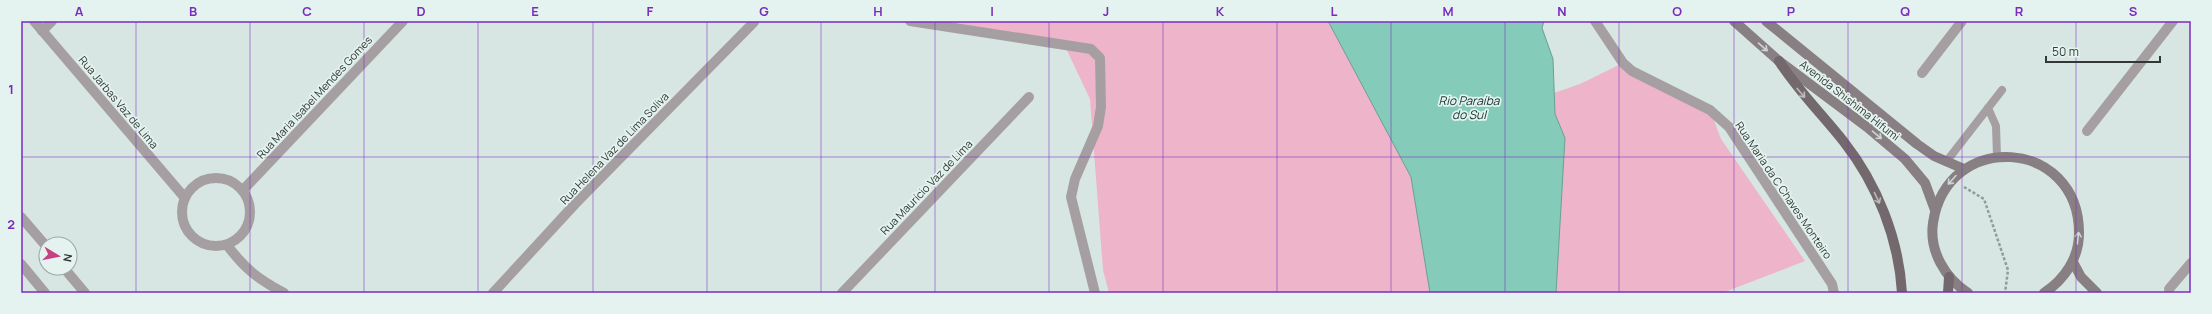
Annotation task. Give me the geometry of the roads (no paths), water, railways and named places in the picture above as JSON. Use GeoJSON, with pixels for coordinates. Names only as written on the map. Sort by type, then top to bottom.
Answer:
{"type":"FeatureCollection","features":[{"type":"Feature","properties":{"kind":"main road"},"geometry":{"type":"LineString","coordinates":[[1780,61],[1796,86],[1845,143],[1863,170],[1878,199],[1890,229],[1897,252],[1902,293]]}},
{"type":"Feature","properties":{"kind":"main road"},"geometry":{"type":"LineString","coordinates":[[1948,293],[1949,277]]}},
{"type":"Feature","properties":{"kind":"street","name":"Rua Jarbas Vaz de Lima"},"geometry":{"type":"LineString","coordinates":[[34,21],[185,198]]}},
{"type":"Feature","properties":{"kind":"street"},"geometry":{"type":"LineString","coordinates":[[42,31],[52,21]]}},
{"type":"Feature","properties":{"kind":"street","name":"Rua Maria Isabel Mendes Gomes"},"geometry":{"type":"LineString","coordinates":[[243,190],[403,21]]}},
{"type":"Feature","properties":{"kind":"street"},"geometry":{"type":"LineString","coordinates":[[910,21],[1091,50],[1100,58],[1101,108],[1098,126],[1075,178],[1071,197],[1095,293]]}},
{"type":"Feature","properties":{"kind":"street","name":"Rua Maria da C Chaves Monteiro"},"geometry":{"type":"LineString","coordinates":[[1595,21],[1623,63],[1632,71],[1710,110],[1729,127],[1832,284],[1834,293]]}},
{"type":"Feature","properties":{"kind":"street","name":"Avenida Shishima Hifumi"},"geometry":{"type":"LineString","coordinates":[[1734,21],[1780,61],[1867,127],[1905,159],[1918,172],[1925,183],[1935,210]]}},
{"type":"Feature","properties":{"kind":"street","name":"Avenida Shishima Hifumi"},"geometry":{"type":"LineString","coordinates":[[1766,21],[1917,144],[1946,162],[1964,169]]}},
{"type":"Feature","properties":{"kind":"street"},"geometry":{"type":"LineString","coordinates":[[1922,73],[1962,21]]}},
{"type":"Feature","properties":{"kind":"street"},"geometry":{"type":"LineString","coordinates":[[2087,131],[2173,21]]}},
{"type":"Feature","properties":{"kind":"street","name":"Rua Helena Vaz de Lima Soliva"},"geometry":{"type":"LineString","coordinates":[[493,293],[575,204],[754,22]]}},
{"type":"Feature","properties":{"kind":"street","name":"Rua Maurício Vaz de Lima"},"geometry":{"type":"LineString","coordinates":[[842,293],[1029,97]]}},
{"type":"Feature","properties":{"kind":"street"},"geometry":{"type":"LineString","coordinates":[[1968,293],[1949,277],[1939,262],[1934,245],[1932,228],[1935,210],[1946,187],[1964,169],[1980,161],[1997,156],[2020,157],[2041,164],[2059,178],[2072,196],[2079,218],[2079,240],[2073,262],[2064,275],[2044,293]]}},
{"type":"Feature","properties":{"kind":"street"},"geometry":{"type":"LineString","coordinates":[[212,178],[229,180],[243,190],[248,200],[250,211],[249,222],[240,236],[227,245],[216,246],[205,244],[195,239],[187,230],[183,220],[182,209],[185,198],[191,188],[201,181],[212,178]]}},
{"type":"Feature","properties":{"kind":"street"},"geometry":{"type":"LineString","coordinates":[[21,217],[38,237]]}},
{"type":"Feature","properties":{"kind":"street"},"geometry":{"type":"LineString","coordinates":[[227,245],[242,264],[263,282],[284,293]]}},
{"type":"Feature","properties":{"kind":"street"},"geometry":{"type":"LineString","coordinates":[[2073,262],[2081,277],[2097,293]]}},
{"type":"Feature","properties":{"kind":"street"},"geometry":{"type":"LineString","coordinates":[[2169,289],[2191,263]]}},
{"type":"Feature","properties":{"kind":"street"},"geometry":{"type":"LineString","coordinates":[[21,264],[45,293]]}},
{"type":"Feature","properties":{"kind":"street"},"geometry":{"type":"LineString","coordinates":[[71,276],[85,293]]}},
{"type":"Feature","properties":{"kind":"lane"},"geometry":{"type":"LineString","coordinates":[[1946,162],[2002,90]]}},
{"type":"Feature","properties":{"kind":"lane"},"geometry":{"type":"LineString","coordinates":[[1988,108],[1996,126],[1997,156]]}},
{"type":"Feature","properties":{"kind":"water","name":"Rio Paraíba do Sul"},"geometry":{"type":"Polygon","coordinates":[[[1328,21],[1544,21],[1542,28],[1553,59],[1555,114],[1565,138],[1556,293],[1430,293],[1411,177],[1328,21]]]}}]}
